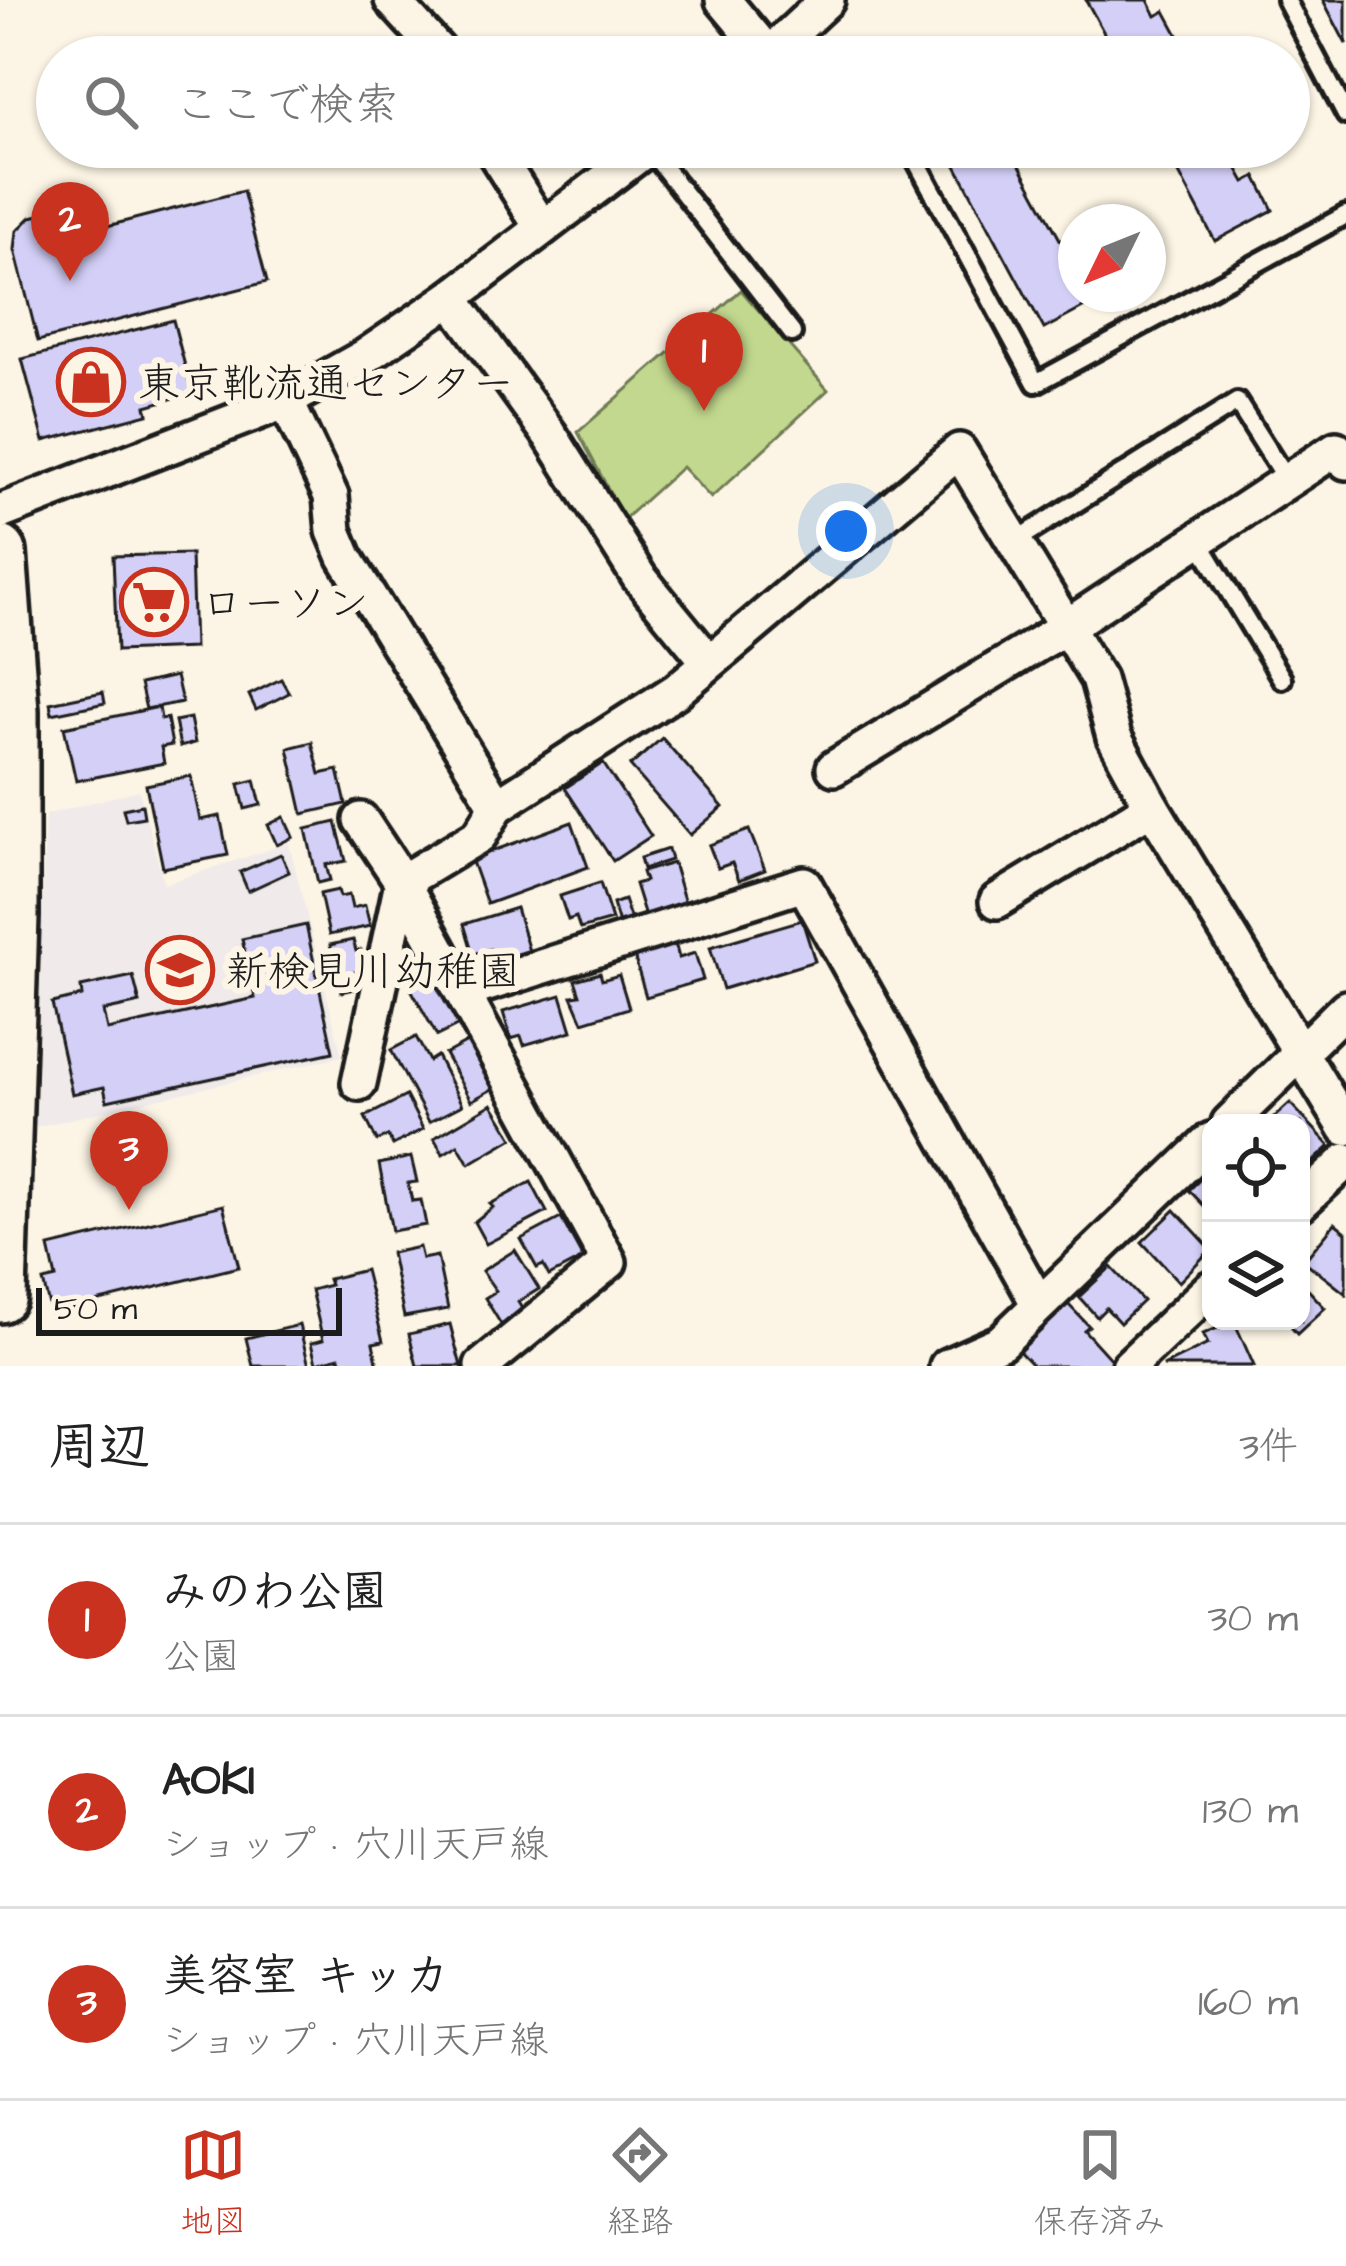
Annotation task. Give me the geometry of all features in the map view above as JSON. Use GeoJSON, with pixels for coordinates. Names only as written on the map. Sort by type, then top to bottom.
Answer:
{"type":"FeatureCollection","features":[{"type":"Feature","properties":{"kind":"main road"},"geometry":{"type":"LineString","coordinates":[[0,552],[12,757],[13,916],[0,1296]]}},
{"type":"Feature","properties":{"kind":"street"},"geometry":{"type":"LineString","coordinates":[[392,0],[425,36]]}},
{"type":"Feature","properties":{"kind":"street"},"geometry":{"type":"LineString","coordinates":[[723,0],[751,36]]}},
{"type":"Feature","properties":{"kind":"street"},"geometry":{"type":"LineString","coordinates":[[788,36],[827,0]]}},
{"type":"Feature","properties":{"kind":"street"},"geometry":{"type":"LineString","coordinates":[[503,168],[542,228]]}},
{"type":"Feature","properties":{"kind":"street"},"geometry":{"type":"LineString","coordinates":[[0,512],[286,400],[367,356],[621,168]]}},
{"type":"Feature","properties":{"kind":"street"},"geometry":{"type":"LineString","coordinates":[[451,298],[550,435],[639,577],[708,661]]}},
{"type":"Feature","properties":{"kind":"street"},"geometry":{"type":"LineString","coordinates":[[286,400],[331,496],[334,531],[345,557],[497,806]]}},
{"type":"Feature","properties":{"kind":"street"},"geometry":{"type":"LineString","coordinates":[[834,768],[1066,628],[1336,448],[1346,462]]}},
{"type":"Feature","properties":{"kind":"street"},"geometry":{"type":"LineString","coordinates":[[359,1083],[402,883],[480,835],[497,806],[676,691],[959,452],[1098,679],[1114,736],[1152,807],[1346,1128]]}},
{"type":"Feature","properties":{"kind":"street"},"geometry":{"type":"LineString","coordinates":[[997,901],[1152,807]]}},
{"type":"Feature","properties":{"kind":"street"},"geometry":{"type":"LineString","coordinates":[[361,820],[402,883],[609,1262],[482,1366]]}},
{"type":"Feature","properties":{"kind":"street"},"geometry":{"type":"LineString","coordinates":[[462,992],[804,884],[1039,1305]]}},
{"type":"Feature","properties":{"kind":"street"},"geometry":{"type":"LineString","coordinates":[[1238,1114],[1346,1008]]}},
{"type":"Feature","properties":{"kind":"street"},"geometry":{"type":"LineString","coordinates":[[947,1366],[1001,1342],[1202,1149]]}},
{"type":"Feature","properties":{"kind":"street"},"geometry":{"type":"LineString","coordinates":[[1310,1195],[1346,1161]]}},
{"type":"Feature","properties":{"kind":"street"},"geometry":{"type":"LineString","coordinates":[[1129,1366],[1202,1297]]}},
{"type":"Feature","properties":{"kind":"lane"},"geometry":{"type":"LineString","coordinates":[[1286,0],[1305,36]]}},
{"type":"Feature","properties":{"kind":"lane"},"geometry":{"type":"LineString","coordinates":[[1310,46],[1346,115]]}},
{"type":"Feature","properties":{"kind":"lane"},"geometry":{"type":"LineString","coordinates":[[665,168],[792,333]]}},
{"type":"Feature","properties":{"kind":"lane"},"geometry":{"type":"LineString","coordinates":[[920,168],[1036,383],[1346,214]]}},
{"type":"Feature","properties":{"kind":"lane"},"geometry":{"type":"LineString","coordinates":[[1014,542],[1237,403],[1287,481]]}},
{"type":"Feature","properties":{"kind":"lane"},"geometry":{"type":"LineString","coordinates":[[1198,540],[1282,679]]}},
{"type":"Feature","properties":{"kind":"shaded area","name":"新検見川幼稚園"},"geometry":{"type":"Polygon","coordinates":[[[139,790],[164,884],[289,843],[342,1056],[36,1127],[45,815],[139,790]]]}},
{"type":"Feature","properties":{"kind":"green space"},"geometry":{"type":"Polygon","coordinates":[[[741,290],[828,390],[711,498],[682,467],[624,519],[578,432],[741,290]]]}},
{"type":"Feature","properties":{"kind":"building"},"geometry":{"type":"Polygon","coordinates":[[[1086,0],[1148,0],[1156,16],[1165,11],[1179,36],[1106,36],[1086,0]]]}},
{"type":"Feature","properties":{"kind":"building"},"geometry":{"type":"Polygon","coordinates":[[[1323,0],[1346,0],[1346,44],[1323,0]]]}},
{"type":"Feature","properties":{"kind":"building"},"geometry":{"type":"Polygon","coordinates":[[[957,168],[1021,168],[1058,236],[1058,312],[1075,312],[1044,329],[957,168]]]}},
{"type":"Feature","properties":{"kind":"building"},"geometry":{"type":"Polygon","coordinates":[[[1176,168],[1237,168],[1245,182],[1256,176],[1273,210],[1215,241],[1176,168]]]}},
{"type":"Feature","properties":{"kind":"building"},"geometry":{"type":"Polygon","coordinates":[[[243,191],[267,282],[38,341],[15,250],[17,231],[31,217],[59,216],[76,234],[243,191]]]}},
{"type":"Feature","properties":{"kind":"building"},"geometry":{"type":"Polygon","coordinates":[[[173,320],[192,393],[146,406],[148,414],[44,441],[22,359],[173,320]]]}},
{"type":"Feature","properties":{"kind":"building","name":"ローソン"},"geometry":{"type":"Polygon","coordinates":[[[191,554],[194,648],[117,651],[113,556],[191,554]]]}},
{"type":"Feature","properties":{"kind":"building"},"geometry":{"type":"Polygon","coordinates":[[[176,676],[182,702],[146,709],[140,684],[176,676]]]}},
{"type":"Feature","properties":{"kind":"building"},"geometry":{"type":"Polygon","coordinates":[[[281,679],[289,693],[256,710],[249,695],[281,679]]]}},
{"type":"Feature","properties":{"kind":"building"},"geometry":{"type":"Polygon","coordinates":[[[103,692],[105,703],[52,714],[50,703],[103,692]]]}},
{"type":"Feature","properties":{"kind":"building"},"geometry":{"type":"Polygon","coordinates":[[[159,707],[161,719],[167,718],[172,745],[161,747],[164,763],[76,781],[64,727],[159,707]]]}},
{"type":"Feature","properties":{"kind":"building"},"geometry":{"type":"Polygon","coordinates":[[[190,718],[195,743],[180,747],[175,721],[190,718]]]}},
{"type":"Feature","properties":{"kind":"building"},"geometry":{"type":"Polygon","coordinates":[[[662,738],[723,807],[690,835],[630,766],[662,738]]]}},
{"type":"Feature","properties":{"kind":"building"},"geometry":{"type":"Polygon","coordinates":[[[312,742],[320,774],[338,770],[346,804],[303,814],[288,748],[312,742]]]}},
{"type":"Feature","properties":{"kind":"building"},"geometry":{"type":"Polygon","coordinates":[[[603,763],[651,836],[613,861],[565,788],[603,763]]]}},
{"type":"Feature","properties":{"kind":"building"},"geometry":{"type":"Polygon","coordinates":[[[191,776],[200,820],[220,816],[228,855],[163,868],[146,785],[191,776]]]}},
{"type":"Feature","properties":{"kind":"building"},"geometry":{"type":"Polygon","coordinates":[[[255,780],[261,805],[245,809],[239,784],[255,780]]]}},
{"type":"Feature","properties":{"kind":"building"},"geometry":{"type":"Polygon","coordinates":[[[142,805],[144,817],[126,820],[123,809],[142,805]]]}},
{"type":"Feature","properties":{"kind":"building"},"geometry":{"type":"Polygon","coordinates":[[[284,817],[293,837],[277,845],[268,825],[284,817]]]}},
{"type":"Feature","properties":{"kind":"building"},"geometry":{"type":"Polygon","coordinates":[[[336,822],[346,861],[326,865],[330,880],[318,883],[306,829],[336,822]]]}},
{"type":"Feature","properties":{"kind":"building"},"geometry":{"type":"Polygon","coordinates":[[[572,822],[588,867],[487,904],[471,859],[572,822]]]}},
{"type":"Feature","properties":{"kind":"building"},"geometry":{"type":"Polygon","coordinates":[[[749,830],[765,870],[739,880],[732,863],[718,868],[709,845],[749,830]]]}},
{"type":"Feature","properties":{"kind":"building"},"geometry":{"type":"Polygon","coordinates":[[[668,849],[671,860],[643,869],[640,858],[668,849]]]}},
{"type":"Feature","properties":{"kind":"building"},"geometry":{"type":"Polygon","coordinates":[[[281,854],[289,872],[248,891],[240,872],[281,854]]]}},
{"type":"Feature","properties":{"kind":"building"},"geometry":{"type":"Polygon","coordinates":[[[673,863],[685,903],[645,916],[635,884],[645,881],[642,872],[673,863]]]}},
{"type":"Feature","properties":{"kind":"building"},"geometry":{"type":"Polygon","coordinates":[[[600,883],[612,920],[580,929],[576,917],[568,920],[560,896],[600,883]]]}},
{"type":"Feature","properties":{"kind":"building"},"geometry":{"type":"Polygon","coordinates":[[[338,890],[340,897],[349,895],[352,908],[365,905],[370,926],[329,935],[320,894],[338,890]]]}},
{"type":"Feature","properties":{"kind":"building"},"geometry":{"type":"Polygon","coordinates":[[[624,900],[631,920],[619,924],[613,904],[624,900]]]}},
{"type":"Feature","properties":{"kind":"building"},"geometry":{"type":"Polygon","coordinates":[[[516,908],[529,951],[494,962],[490,949],[473,954],[464,924],[516,908]]]}},
{"type":"Feature","properties":{"kind":"building"},"geometry":{"type":"Polygon","coordinates":[[[802,920],[815,961],[723,989],[710,947],[802,920]]]}},
{"type":"Feature","properties":{"kind":"building"},"geometry":{"type":"Polygon","coordinates":[[[306,925],[333,1052],[107,1101],[104,1087],[72,1094],[52,1003],[82,996],[81,987],[133,976],[140,1003],[103,1011],[107,1030],[255,998],[242,939],[306,925]]]}},
{"type":"Feature","properties":{"kind":"building"},"geometry":{"type":"Polygon","coordinates":[[[353,940],[356,951],[361,950],[365,970],[355,972],[359,988],[341,992],[330,945],[353,940]]]}},
{"type":"Feature","properties":{"kind":"building"},"geometry":{"type":"Polygon","coordinates":[[[675,943],[679,958],[695,953],[703,980],[646,997],[634,956],[675,943]]]}},
{"type":"Feature","properties":{"kind":"building"},"geometry":{"type":"Polygon","coordinates":[[[429,967],[463,1023],[437,1036],[406,980],[429,967]]]}},
{"type":"Feature","properties":{"kind":"building"},"geometry":{"type":"Polygon","coordinates":[[[600,973],[602,980],[619,975],[629,1008],[583,1022],[572,996],[580,995],[575,980],[600,973]]]}},
{"type":"Feature","properties":{"kind":"building"},"geometry":{"type":"Polygon","coordinates":[[[561,995],[572,1031],[524,1045],[521,1036],[511,1039],[503,1012],[561,995]]]}},
{"type":"Feature","properties":{"kind":"building"},"geometry":{"type":"Polygon","coordinates":[[[416,1037],[429,1061],[437,1056],[462,1105],[429,1122],[391,1050],[416,1037]]]}},
{"type":"Feature","properties":{"kind":"building"},"geometry":{"type":"Polygon","coordinates":[[[471,1040],[496,1087],[471,1101],[445,1054],[471,1040]]]}},
{"type":"Feature","properties":{"kind":"building"},"geometry":{"type":"Polygon","coordinates":[[[406,1096],[423,1129],[393,1145],[388,1136],[377,1141],[365,1117],[406,1096]]]}},
{"type":"Feature","properties":{"kind":"building"},"geometry":{"type":"Polygon","coordinates":[[[1290,1103],[1300,1114],[1278,1114],[1290,1103]]]}},
{"type":"Feature","properties":{"kind":"building"},"geometry":{"type":"Polygon","coordinates":[[[492,1104],[513,1138],[469,1164],[458,1145],[443,1154],[434,1138],[492,1104]]]}},
{"type":"Feature","properties":{"kind":"building"},"geometry":{"type":"Polygon","coordinates":[[[1310,1124],[1330,1146],[1310,1165],[1310,1124]]]}},
{"type":"Feature","properties":{"kind":"building"},"geometry":{"type":"Polygon","coordinates":[[[411,1157],[417,1182],[408,1183],[412,1201],[421,1200],[426,1225],[392,1231],[379,1164],[411,1157]]]}},
{"type":"Feature","properties":{"kind":"building"},"geometry":{"type":"Polygon","coordinates":[[[1202,1178],[1202,1204],[1189,1190],[1202,1178]]]}},
{"type":"Feature","properties":{"kind":"building"},"geometry":{"type":"Polygon","coordinates":[[[531,1182],[547,1212],[486,1244],[474,1222],[493,1207],[490,1204],[531,1182]]]}},
{"type":"Feature","properties":{"kind":"building"},"geometry":{"type":"Polygon","coordinates":[[[223,1205],[239,1267],[51,1313],[43,1281],[56,1278],[49,1247],[223,1205]]]}},
{"type":"Feature","properties":{"kind":"building"},"geometry":{"type":"Polygon","coordinates":[[[1175,1210],[1202,1239],[1202,1258],[1179,1282],[1142,1242],[1175,1210]]]}},
{"type":"Feature","properties":{"kind":"building"},"geometry":{"type":"Polygon","coordinates":[[[561,1218],[583,1258],[549,1276],[543,1265],[537,1268],[521,1239],[561,1218]]]}},
{"type":"Feature","properties":{"kind":"building"},"geometry":{"type":"Polygon","coordinates":[[[1335,1223],[1346,1232],[1346,1294],[1310,1266],[1310,1254],[1335,1223]]]}},
{"type":"Feature","properties":{"kind":"building"},"geometry":{"type":"Polygon","coordinates":[[[419,1247],[422,1259],[437,1256],[448,1309],[404,1317],[391,1253],[419,1247]]]}},
{"type":"Feature","properties":{"kind":"building"},"geometry":{"type":"Polygon","coordinates":[[[515,1250],[539,1289],[518,1302],[524,1312],[502,1326],[485,1298],[496,1291],[482,1271],[515,1250]]]}},
{"type":"Feature","properties":{"kind":"building"},"geometry":{"type":"Polygon","coordinates":[[[1111,1267],[1143,1301],[1120,1323],[1106,1308],[1097,1317],[1079,1297],[1111,1267]]]}},
{"type":"Feature","properties":{"kind":"building"},"geometry":{"type":"Polygon","coordinates":[[[365,1270],[383,1341],[373,1343],[378,1366],[342,1366],[340,1357],[316,1363],[311,1343],[323,1340],[311,1290],[330,1285],[328,1279],[365,1270]]]}},
{"type":"Feature","properties":{"kind":"building"},"geometry":{"type":"Polygon","coordinates":[[[1310,1292],[1325,1308],[1310,1322],[1310,1292]]]}},
{"type":"Feature","properties":{"kind":"building"},"geometry":{"type":"Polygon","coordinates":[[[1065,1301],[1089,1326],[1084,1330],[1113,1362],[1109,1366],[1033,1366],[1015,1347],[1065,1301]]]}},
{"type":"Feature","properties":{"kind":"building"},"geometry":{"type":"Polygon","coordinates":[[[450,1324],[461,1366],[417,1366],[409,1334],[450,1324]]]}},
{"type":"Feature","properties":{"kind":"building"},"geometry":{"type":"Polygon","coordinates":[[[299,1325],[309,1366],[253,1366],[246,1338],[299,1325]]]}},
{"type":"Feature","properties":{"kind":"building"},"geometry":{"type":"Polygon","coordinates":[[[1238,1330],[1254,1366],[1163,1366],[1208,1344],[1203,1334],[1238,1330]]]}},
{"type":"Feature","properties":{"kind":"place","name":"AOKI"},"geometry":{"type":"Point","coordinates":[70,281]}},
{"type":"Feature","properties":{"kind":"place","name":"東京靴流通センター"},"geometry":{"type":"Point","coordinates":[91,382]}},
{"type":"Feature","properties":{"kind":"place","name":"みのわ公園"},"geometry":{"type":"Point","coordinates":[704,411]}},
{"type":"Feature","properties":{"kind":"place","name":"ローソン"},"geometry":{"type":"Point","coordinates":[154,602]}},
{"type":"Feature","properties":{"kind":"place","name":"新検見川幼稚園"},"geometry":{"type":"Point","coordinates":[180,970]}},
{"type":"Feature","properties":{"kind":"place","name":"美容室 キッカ"},"geometry":{"type":"Point","coordinates":[129,1210]}}]}
